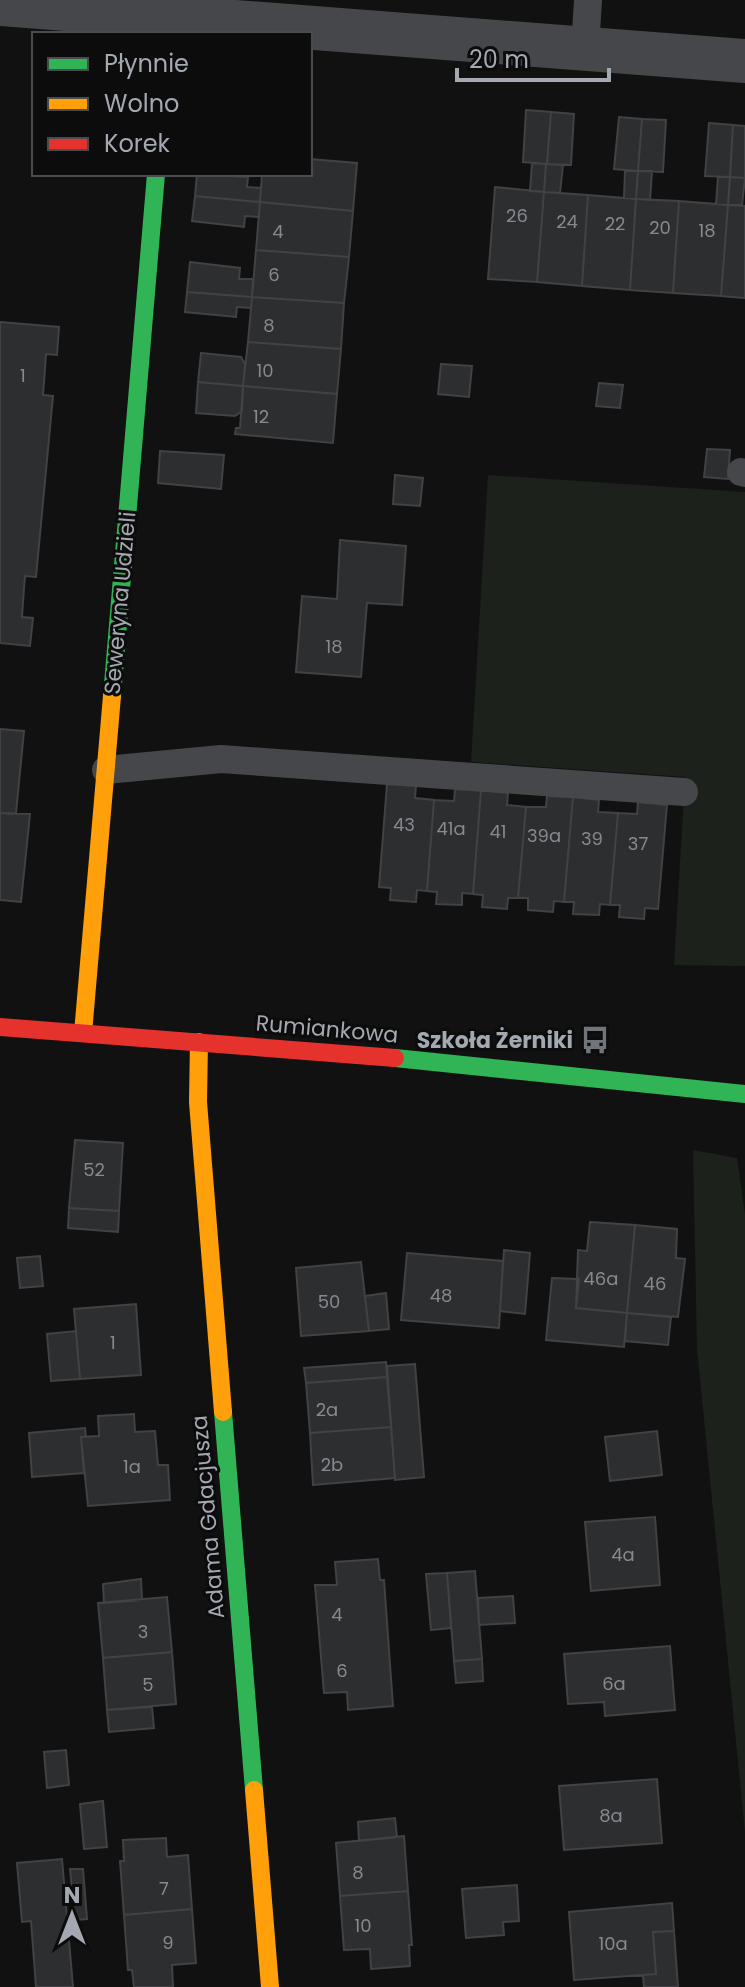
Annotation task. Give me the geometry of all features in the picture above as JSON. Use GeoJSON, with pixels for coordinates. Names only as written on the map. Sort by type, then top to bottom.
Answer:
{"type":"FeatureCollection","features":[{"type":"Feature","properties":{"kind":"street"},"geometry":{"type":"LineString","coordinates":[[0,4],[167,27],[262,32]]}},
{"type":"Feature","properties":{"kind":"street"},"geometry":{"type":"LineString","coordinates":[[312,35],[745,61]]}},
{"type":"Feature","properties":{"kind":"street","name":"Seweryna Udzieli"},"geometry":{"type":"LineString","coordinates":[[83,1033],[156,176]]}},
{"type":"Feature","properties":{"kind":"street","name":"Rumiankowa"},"geometry":{"type":"LineString","coordinates":[[0,1027],[515,1068],[745,1094]]}},
{"type":"Feature","properties":{"kind":"street","name":"Adama Gdacjusza"},"geometry":{"type":"LineString","coordinates":[[199,1042],[199,1118],[270,1987]]}},
{"type":"Feature","properties":{"kind":"lane"},"geometry":{"type":"LineString","coordinates":[[585,49],[588,0]]}},
{"type":"Feature","properties":{"kind":"lane"},"geometry":{"type":"LineString","coordinates":[[106,770],[221,759],[684,792]]}},
{"type":"Feature","properties":{"kind":"shaded area"},"geometry":{"type":"Polygon","coordinates":[[[488,475],[745,492],[745,966],[674,965],[685,777],[471,762],[488,475]]]}},
{"type":"Feature","properties":{"kind":"shaded area"},"geometry":{"type":"Polygon","coordinates":[[[693,1150],[737,1158],[745,1214],[745,1832],[697,1349],[693,1150]]]}},
{"type":"Feature","properties":{"kind":"building"},"geometry":{"type":"Polygon","coordinates":[[[526,110],[551,112],[547,164],[523,162],[526,110]]]}},
{"type":"Feature","properties":{"kind":"building"},"geometry":{"type":"Polygon","coordinates":[[[551,112],[574,114],[571,165],[547,164],[551,112]]]}},
{"type":"Feature","properties":{"kind":"building"},"geometry":{"type":"Polygon","coordinates":[[[619,117],[642,119],[638,171],[614,169],[619,117]]]}},
{"type":"Feature","properties":{"kind":"building"},"geometry":{"type":"Polygon","coordinates":[[[642,119],[666,120],[663,172],[638,171],[642,119]]]}},
{"type":"Feature","properties":{"kind":"building"},"geometry":{"type":"Polygon","coordinates":[[[709,123],[733,125],[730,177],[705,176],[709,123]]]}},
{"type":"Feature","properties":{"kind":"building"},"geometry":{"type":"Polygon","coordinates":[[[733,125],[745,126],[745,178],[730,177],[733,125]]]}},
{"type":"Feature","properties":{"kind":"building"},"geometry":{"type":"Polygon","coordinates":[[[312,159],[357,163],[353,211],[260,202],[262,176],[312,176],[312,159]]]}},
{"type":"Feature","properties":{"kind":"building"},"geometry":{"type":"Polygon","coordinates":[[[532,163],[546,164],[544,192],[530,191],[532,163]]]}},
{"type":"Feature","properties":{"kind":"building"},"geometry":{"type":"Polygon","coordinates":[[[546,164],[563,165],[560,193],[544,192],[546,164]]]}},
{"type":"Feature","properties":{"kind":"building"},"geometry":{"type":"Polygon","coordinates":[[[625,170],[638,171],[636,199],[624,198],[625,170]]]}},
{"type":"Feature","properties":{"kind":"building"},"geometry":{"type":"Polygon","coordinates":[[[638,171],[652,171],[650,200],[636,199],[638,171]]]}},
{"type":"Feature","properties":{"kind":"building"},"geometry":{"type":"Polygon","coordinates":[[[197,176],[248,177],[247,187],[261,188],[260,202],[195,196],[197,176]]]}},
{"type":"Feature","properties":{"kind":"building"},"geometry":{"type":"Polygon","coordinates":[[[718,177],[730,177],[728,205],[716,204],[718,177]]]}},
{"type":"Feature","properties":{"kind":"building"},"geometry":{"type":"Polygon","coordinates":[[[730,177],[745,178],[742,205],[728,205],[730,177]]]}},
{"type":"Feature","properties":{"kind":"building"},"geometry":{"type":"Polygon","coordinates":[[[495,187],[544,192],[537,282],[488,279],[495,187]]]}},
{"type":"Feature","properties":{"kind":"building"},"geometry":{"type":"Polygon","coordinates":[[[544,192],[588,195],[582,286],[537,282],[544,192]]]}},
{"type":"Feature","properties":{"kind":"building"},"geometry":{"type":"Polygon","coordinates":[[[588,195],[636,199],[630,290],[582,286],[588,195]]]}},
{"type":"Feature","properties":{"kind":"building"},"geometry":{"type":"Polygon","coordinates":[[[195,196],[260,202],[259,217],[245,216],[244,227],[192,221],[195,196]]]}},
{"type":"Feature","properties":{"kind":"building"},"geometry":{"type":"Polygon","coordinates":[[[636,199],[679,201],[673,293],[630,290],[636,199]]]}},
{"type":"Feature","properties":{"kind":"building"},"geometry":{"type":"Polygon","coordinates":[[[679,201],[728,205],[721,296],[673,293],[679,201]]]}},
{"type":"Feature","properties":{"kind":"building"},"geometry":{"type":"Polygon","coordinates":[[[260,202],[353,211],[349,257],[256,250],[260,202]]]}},
{"type":"Feature","properties":{"kind":"building"},"geometry":{"type":"Polygon","coordinates":[[[728,205],[745,206],[745,298],[721,296],[728,205]]]}},
{"type":"Feature","properties":{"kind":"building"},"geometry":{"type":"Polygon","coordinates":[[[256,250],[349,257],[344,303],[252,297],[256,250]]]}},
{"type":"Feature","properties":{"kind":"building"},"geometry":{"type":"Polygon","coordinates":[[[190,262],[240,268],[239,279],[253,279],[252,297],[187,292],[190,262]]]}},
{"type":"Feature","properties":{"kind":"building"},"geometry":{"type":"Polygon","coordinates":[[[187,292],[252,297],[251,308],[237,307],[236,317],[185,312],[187,292]]]}},
{"type":"Feature","properties":{"kind":"building"},"geometry":{"type":"Polygon","coordinates":[[[252,297],[344,303],[341,349],[248,342],[252,297]]]}},
{"type":"Feature","properties":{"kind":"building"},"geometry":{"type":"Polygon","coordinates":[[[0,322],[59,327],[57,355],[46,354],[43,395],[53,396],[36,577],[25,576],[22,617],[33,618],[30,646],[0,643],[0,322]]]}},
{"type":"Feature","properties":{"kind":"building"},"geometry":{"type":"Polygon","coordinates":[[[248,342],[341,349],[337,394],[243,386],[248,342]]]}},
{"type":"Feature","properties":{"kind":"building"},"geometry":{"type":"Polygon","coordinates":[[[201,353],[241,357],[245,364],[243,386],[198,382],[201,353]]]}},
{"type":"Feature","properties":{"kind":"building"},"geometry":{"type":"Polygon","coordinates":[[[441,364],[472,366],[469,397],[438,394],[441,364]]]}},
{"type":"Feature","properties":{"kind":"building"},"geometry":{"type":"Polygon","coordinates":[[[198,382],[243,386],[242,411],[235,416],[196,413],[198,382]]]}},
{"type":"Feature","properties":{"kind":"building"},"geometry":{"type":"Polygon","coordinates":[[[599,383],[623,385],[620,408],[596,406],[599,383]]]}},
{"type":"Feature","properties":{"kind":"building"},"geometry":{"type":"Polygon","coordinates":[[[243,386],[337,394],[333,443],[235,434],[236,428],[240,428],[243,386]]]}},
{"type":"Feature","properties":{"kind":"building"},"geometry":{"type":"Polygon","coordinates":[[[707,449],[730,450],[728,479],[704,477],[707,449]]]}},
{"type":"Feature","properties":{"kind":"building"},"geometry":{"type":"Polygon","coordinates":[[[160,451],[224,455],[221,489],[158,483],[160,451]]]}},
{"type":"Feature","properties":{"kind":"building"},"geometry":{"type":"Polygon","coordinates":[[[395,475],[423,478],[420,506],[393,504],[395,475]]]}},
{"type":"Feature","properties":{"kind":"building"},"geometry":{"type":"Polygon","coordinates":[[[340,540],[406,546],[402,605],[367,603],[361,677],[296,672],[302,596],[337,599],[340,540]]]}},
{"type":"Feature","properties":{"kind":"building"},"geometry":{"type":"Polygon","coordinates":[[[0,729],[24,731],[16,813],[12,814],[0,813],[0,729]]]}},
{"type":"Feature","properties":{"kind":"building"},"geometry":{"type":"Polygon","coordinates":[[[387,784],[416,785],[415,798],[434,800],[427,891],[417,890],[416,902],[390,900],[391,888],[379,887],[387,784]]]}},
{"type":"Feature","properties":{"kind":"building"},"geometry":{"type":"Polygon","coordinates":[[[455,789],[481,790],[473,894],[462,893],[462,905],[436,904],[437,892],[427,891],[434,800],[454,801],[455,789]]]}},
{"type":"Feature","properties":{"kind":"building"},"geometry":{"type":"Polygon","coordinates":[[[481,790],[508,793],[507,805],[526,807],[518,898],[508,898],[507,909],[482,907],[483,895],[473,894],[481,790]]]}},
{"type":"Feature","properties":{"kind":"building"},"geometry":{"type":"Polygon","coordinates":[[[547,796],[573,797],[564,902],[554,901],[553,912],[528,910],[528,898],[518,898],[526,807],[546,807],[547,796]]]}},
{"type":"Feature","properties":{"kind":"building"},"geometry":{"type":"Polygon","coordinates":[[[573,797],[599,800],[598,812],[618,813],[610,905],[600,904],[599,915],[573,914],[574,902],[564,902],[573,797]]]}},
{"type":"Feature","properties":{"kind":"building"},"geometry":{"type":"Polygon","coordinates":[[[638,802],[667,805],[658,909],[645,908],[644,919],[619,917],[620,905],[610,905],[618,813],[637,814],[638,802]]]}},
{"type":"Feature","properties":{"kind":"building"},"geometry":{"type":"Polygon","coordinates":[[[0,813],[30,814],[21,902],[0,900],[0,813]]]}},
{"type":"Feature","properties":{"kind":"building"},"geometry":{"type":"Polygon","coordinates":[[[75,1140],[123,1143],[119,1211],[69,1208],[75,1140]]]}},
{"type":"Feature","properties":{"kind":"building"},"geometry":{"type":"Polygon","coordinates":[[[69,1208],[119,1211],[118,1232],[68,1228],[69,1208]]]}},
{"type":"Feature","properties":{"kind":"building"},"geometry":{"type":"Polygon","coordinates":[[[590,1222],[635,1225],[627,1313],[576,1308],[578,1250],[587,1251],[590,1222]]]}},
{"type":"Feature","properties":{"kind":"building"},"geometry":{"type":"Polygon","coordinates":[[[635,1225],[677,1229],[676,1258],[685,1259],[678,1317],[627,1313],[635,1225]]]}},
{"type":"Feature","properties":{"kind":"building"},"geometry":{"type":"Polygon","coordinates":[[[504,1250],[530,1253],[525,1314],[500,1311],[504,1250]]]}},
{"type":"Feature","properties":{"kind":"building"},"geometry":{"type":"Polygon","coordinates":[[[407,1253],[503,1261],[499,1328],[401,1320],[407,1253]]]}},
{"type":"Feature","properties":{"kind":"building"},"geometry":{"type":"Polygon","coordinates":[[[40,1256],[43,1286],[20,1288],[17,1258],[40,1256]]]}},
{"type":"Feature","properties":{"kind":"building"},"geometry":{"type":"Polygon","coordinates":[[[361,1262],[369,1331],[301,1336],[296,1268],[361,1262]]]}},
{"type":"Feature","properties":{"kind":"building"},"geometry":{"type":"Polygon","coordinates":[[[552,1278],[579,1279],[576,1308],[627,1313],[624,1347],[546,1340],[552,1278]]]}},
{"type":"Feature","properties":{"kind":"building"},"geometry":{"type":"Polygon","coordinates":[[[386,1293],[389,1329],[369,1331],[365,1296],[386,1293]]]}},
{"type":"Feature","properties":{"kind":"building"},"geometry":{"type":"Polygon","coordinates":[[[136,1304],[141,1375],[80,1379],[74,1309],[136,1304]]]}},
{"type":"Feature","properties":{"kind":"building"},"geometry":{"type":"Polygon","coordinates":[[[627,1313],[671,1317],[668,1345],[625,1341],[627,1313]]]}},
{"type":"Feature","properties":{"kind":"building"},"geometry":{"type":"Polygon","coordinates":[[[76,1331],[80,1379],[51,1381],[47,1334],[76,1331]]]}},
{"type":"Feature","properties":{"kind":"building"},"geometry":{"type":"Polygon","coordinates":[[[386,1362],[387,1377],[306,1383],[304,1368],[386,1362]]]}},
{"type":"Feature","properties":{"kind":"building"},"geometry":{"type":"Polygon","coordinates":[[[415,1364],[424,1477],[395,1480],[387,1366],[415,1364]]]}},
{"type":"Feature","properties":{"kind":"building"},"geometry":{"type":"Polygon","coordinates":[[[387,1377],[391,1427],[310,1433],[306,1383],[387,1377]]]}},
{"type":"Feature","properties":{"kind":"building"},"geometry":{"type":"Polygon","coordinates":[[[134,1414],[135,1432],[155,1431],[158,1465],[168,1465],[170,1500],[88,1506],[81,1437],[99,1436],[98,1416],[134,1414]]]}},
{"type":"Feature","properties":{"kind":"building"},"geometry":{"type":"Polygon","coordinates":[[[391,1427],[395,1478],[313,1485],[310,1433],[391,1427]]]}},
{"type":"Feature","properties":{"kind":"building"},"geometry":{"type":"Polygon","coordinates":[[[85,1428],[86,1437],[81,1437],[84,1473],[32,1477],[29,1433],[85,1428]]]}},
{"type":"Feature","properties":{"kind":"building"},"geometry":{"type":"Polygon","coordinates":[[[657,1431],[662,1475],[610,1481],[605,1437],[657,1431]]]}},
{"type":"Feature","properties":{"kind":"building"},"geometry":{"type":"Polygon","coordinates":[[[655,1517],[660,1585],[591,1591],[585,1522],[655,1517]]]}},
{"type":"Feature","properties":{"kind":"building"},"geometry":{"type":"Polygon","coordinates":[[[378,1559],[380,1580],[384,1580],[393,1706],[348,1710],[347,1692],[324,1693],[315,1585],[337,1585],[335,1562],[378,1559]]]}},
{"type":"Feature","properties":{"kind":"building"},"geometry":{"type":"Polygon","coordinates":[[[475,1571],[482,1659],[454,1661],[447,1573],[475,1571]]]}},
{"type":"Feature","properties":{"kind":"building"},"geometry":{"type":"Polygon","coordinates":[[[447,1573],[451,1628],[431,1630],[426,1574],[447,1573]]]}},
{"type":"Feature","properties":{"kind":"building"},"geometry":{"type":"Polygon","coordinates":[[[141,1579],[142,1600],[104,1603],[103,1584],[141,1579]]]}},
{"type":"Feature","properties":{"kind":"building"},"geometry":{"type":"Polygon","coordinates":[[[513,1596],[515,1623],[479,1625],[478,1598],[513,1596]]]}},
{"type":"Feature","properties":{"kind":"building"},"geometry":{"type":"Polygon","coordinates":[[[167,1597],[172,1652],[103,1658],[98,1603],[167,1597]]]}},
{"type":"Feature","properties":{"kind":"building"},"geometry":{"type":"Polygon","coordinates":[[[670,1646],[675,1710],[605,1716],[604,1702],[568,1704],[564,1654],[670,1646]]]}},
{"type":"Feature","properties":{"kind":"building"},"geometry":{"type":"Polygon","coordinates":[[[172,1652],[176,1704],[107,1710],[103,1658],[172,1652]]]}},
{"type":"Feature","properties":{"kind":"building"},"geometry":{"type":"Polygon","coordinates":[[[482,1659],[483,1681],[456,1683],[454,1661],[482,1659]]]}},
{"type":"Feature","properties":{"kind":"building"},"geometry":{"type":"Polygon","coordinates":[[[152,1707],[154,1728],[109,1732],[107,1710],[152,1707]]]}},
{"type":"Feature","properties":{"kind":"building"},"geometry":{"type":"Polygon","coordinates":[[[66,1750],[69,1785],[47,1788],[44,1752],[66,1750]]]}},
{"type":"Feature","properties":{"kind":"building"},"geometry":{"type":"Polygon","coordinates":[[[657,1779],[662,1843],[564,1850],[559,1786],[657,1779]]]}},
{"type":"Feature","properties":{"kind":"building"},"geometry":{"type":"Polygon","coordinates":[[[103,1801],[107,1847],[84,1849],[80,1804],[103,1801]]]}},
{"type":"Feature","properties":{"kind":"building"},"geometry":{"type":"Polygon","coordinates":[[[395,1818],[397,1837],[359,1841],[358,1822],[395,1818]]]}},
{"type":"Feature","properties":{"kind":"building"},"geometry":{"type":"Polygon","coordinates":[[[404,1836],[408,1891],[340,1896],[336,1843],[404,1836]]]}},
{"type":"Feature","properties":{"kind":"building"},"geometry":{"type":"Polygon","coordinates":[[[166,1838],[167,1857],[188,1855],[192,1909],[124,1915],[120,1861],[124,1861],[123,1840],[166,1838]]]}},
{"type":"Feature","properties":{"kind":"building"},"geometry":{"type":"Polygon","coordinates":[[[62,1859],[73,1987],[36,1987],[31,1921],[22,1922],[17,1863],[62,1859]]]}},
{"type":"Feature","properties":{"kind":"building"},"geometry":{"type":"Polygon","coordinates":[[[70,1869],[83,1869],[87,1919],[75,1920],[70,1869]]]}},
{"type":"Feature","properties":{"kind":"building"},"geometry":{"type":"Polygon","coordinates":[[[517,1885],[519,1921],[503,1922],[504,1935],[466,1938],[462,1889],[517,1885]]]}},
{"type":"Feature","properties":{"kind":"building"},"geometry":{"type":"Polygon","coordinates":[[[408,1891],[412,1945],[409,1945],[410,1966],[371,1969],[370,1949],[344,1950],[340,1896],[408,1891]]]}},
{"type":"Feature","properties":{"kind":"building"},"geometry":{"type":"Polygon","coordinates":[[[672,1903],[674,1931],[653,1932],[656,1974],[574,1980],[569,1912],[672,1903]]]}},
{"type":"Feature","properties":{"kind":"building"},"geometry":{"type":"Polygon","coordinates":[[[192,1909],[196,1963],[172,1965],[173,1987],[134,1987],[132,1970],[128,1970],[124,1915],[192,1909]]]}},
{"type":"Feature","properties":{"kind":"building"},"geometry":{"type":"Polygon","coordinates":[[[674,1931],[678,1987],[644,1987],[643,1975],[656,1974],[653,1932],[674,1931]]]}},
{"type":"Feature","properties":{"kind":"traffic: fast"},"geometry":{"type":"LineString","coordinates":[[112,696],[156,176]]}},
{"type":"Feature","properties":{"kind":"traffic: fast"},"geometry":{"type":"LineString","coordinates":[[395,1058],[745,1094]]}},
{"type":"Feature","properties":{"kind":"traffic: fast"},"geometry":{"type":"LineString","coordinates":[[223,1412],[254,1790]]}},
{"type":"Feature","properties":{"kind":"traffic: slow"},"geometry":{"type":"LineString","coordinates":[[83,1033],[112,696]]}},
{"type":"Feature","properties":{"kind":"traffic: slow"},"geometry":{"type":"LineString","coordinates":[[199,1042],[198,1102],[223,1412]]}},
{"type":"Feature","properties":{"kind":"traffic: slow"},"geometry":{"type":"LineString","coordinates":[[254,1790],[270,1987]]}},
{"type":"Feature","properties":{"kind":"traffic: jam"},"geometry":{"type":"LineString","coordinates":[[0,1027],[395,1058]]}},
{"type":"Feature","properties":{"kind":"place","name":"Szkoła Żerniki"},"geometry":{"type":"Point","coordinates":[595,1040]}}]}
